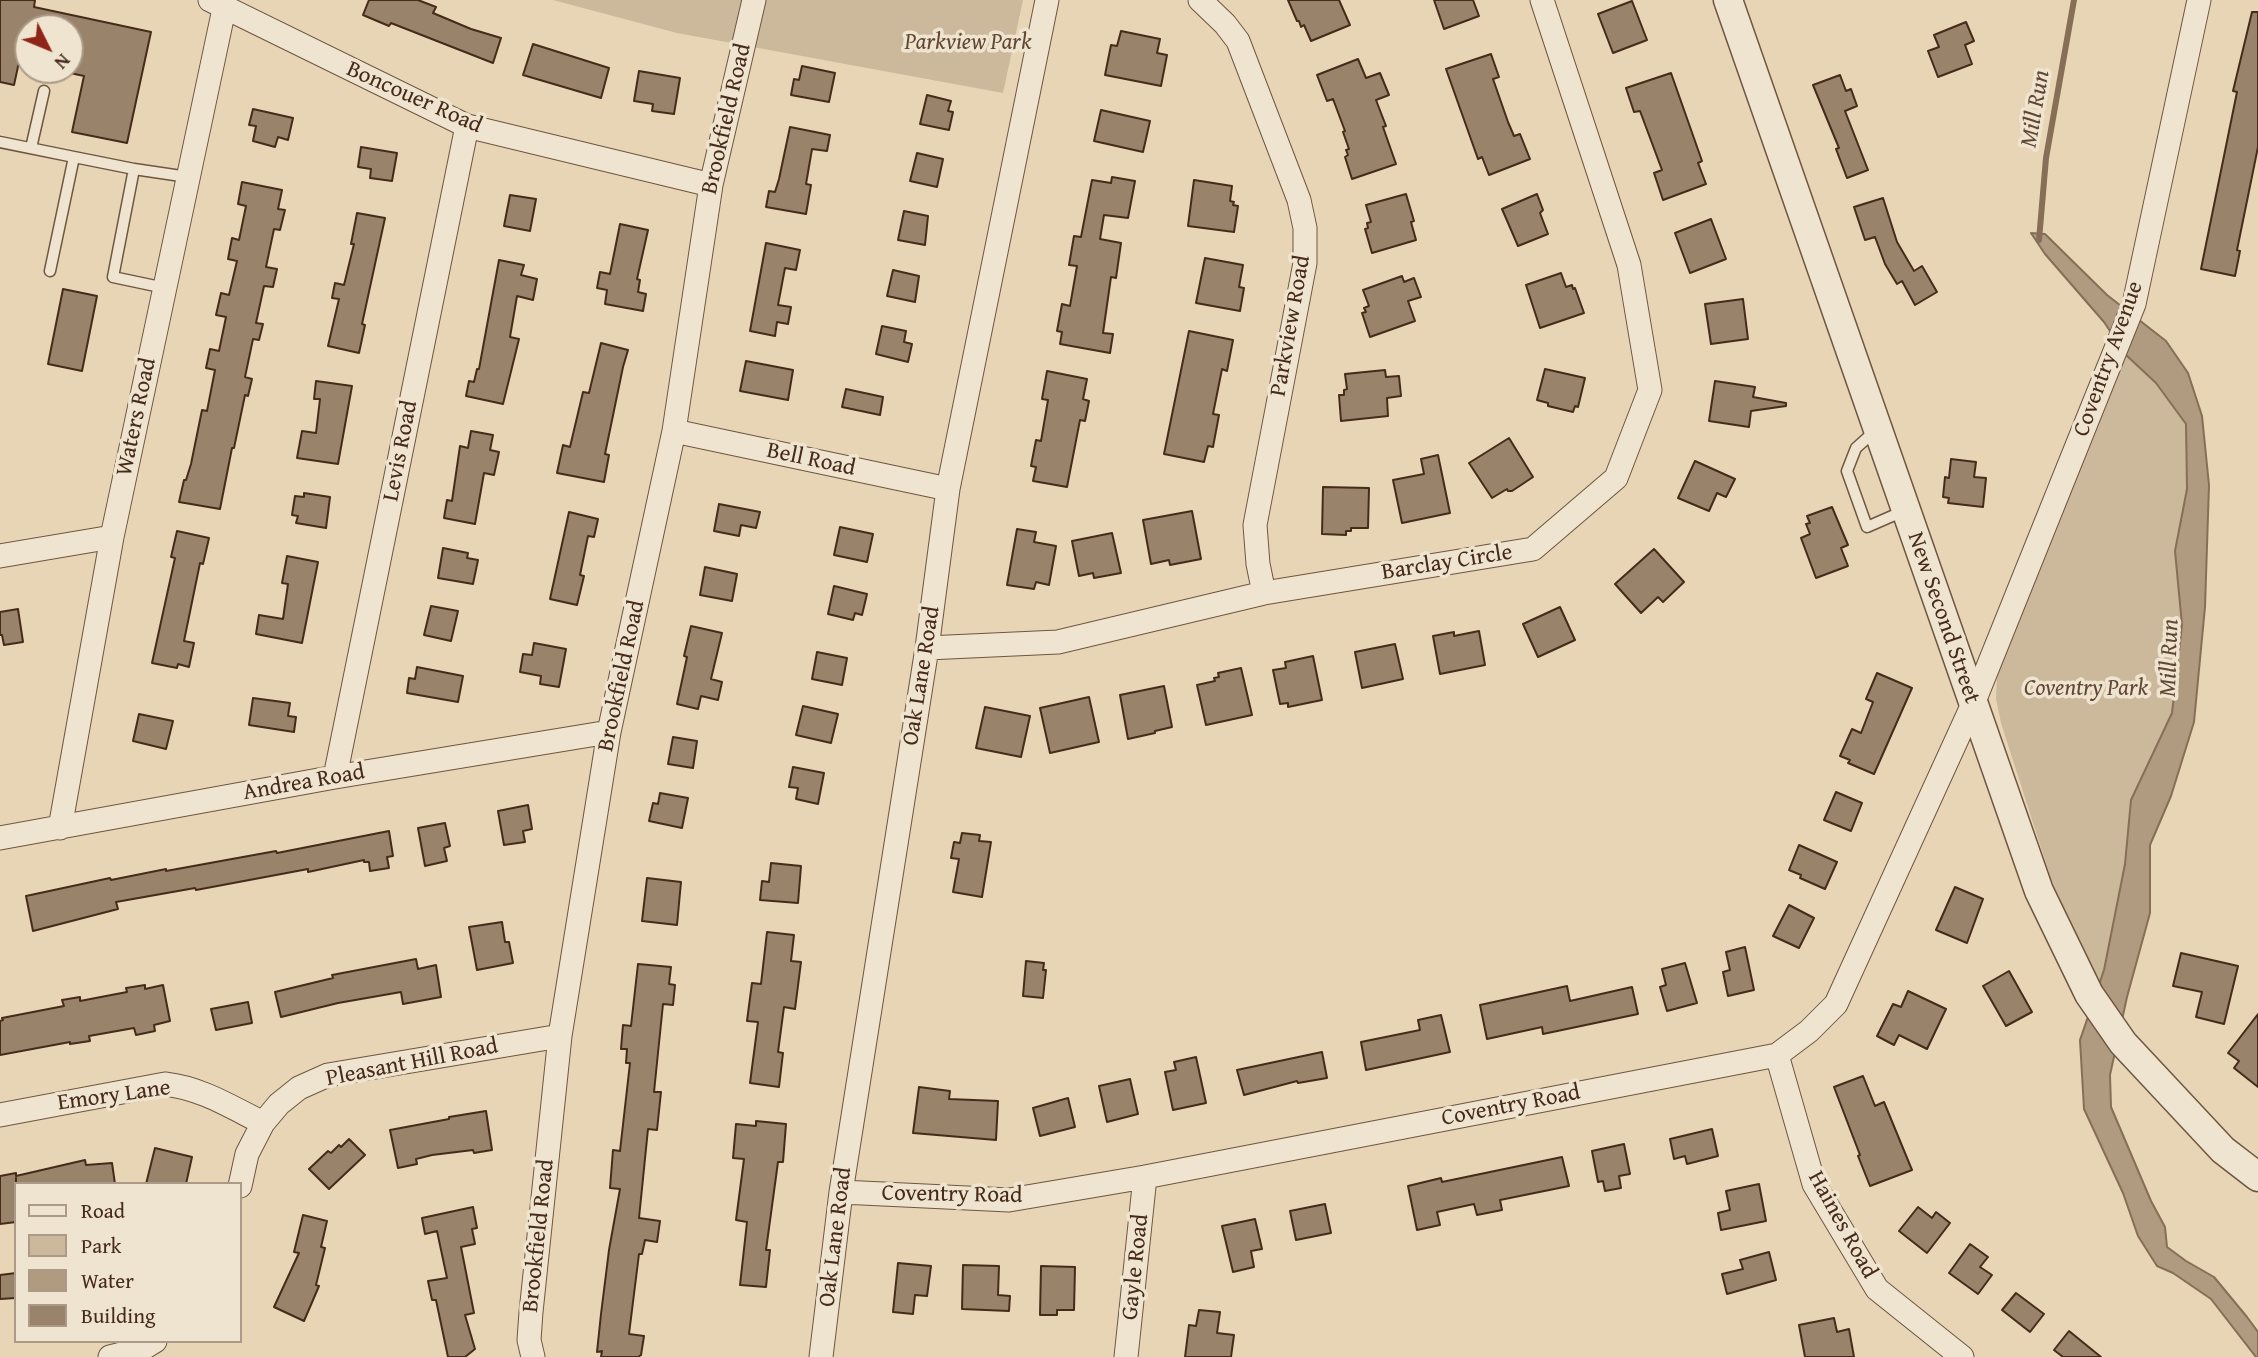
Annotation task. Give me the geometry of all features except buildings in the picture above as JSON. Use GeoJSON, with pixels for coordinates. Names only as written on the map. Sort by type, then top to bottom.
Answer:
{"type":"FeatureCollection","features":[{"type":"Feature","properties":{"kind":"street","name":"Brookfield Road"},"geometry":{"type":"LineString","coordinates":[[533,1357],[530,1340],[531,1312],[560,1036],[609,732],[674,431],[711,185],[754,0]]}},
{"type":"Feature","properties":{"kind":"street","name":"Oak Lane Road"},"geometry":{"type":"LineString","coordinates":[[821,1357],[841,1192],[927,648],[948,489],[1047,0]]}},
{"type":"Feature","properties":{"kind":"street","name":"Parkview Road"},"geometry":{"type":"LineString","coordinates":[[1199,0],[1225,24],[1238,41],[1299,200],[1305,228],[1305,263],[1255,525],[1258,564],[1264,593]]}},
{"type":"Feature","properties":{"kind":"street","name":"Barclay Circle"},"geometry":{"type":"LineString","coordinates":[[927,648],[1058,642],[1264,593],[1533,549],[1616,478],[1650,390],[1629,265],[1542,0]]}},
{"type":"Feature","properties":{"kind":"street","name":"New Second Street"},"geometry":{"type":"LineString","coordinates":[[1728,0],[2039,891],[2089,994],[2123,1043],[2223,1150],[2258,1177]]}},
{"type":"Feature","properties":{"kind":"street","name":"Coventry Avenue"},"geometry":{"type":"LineString","coordinates":[[1973,704],[2134,304],[2199,0]]}},
{"type":"Feature","properties":{"kind":"street","name":"Boncouer Road"},"geometry":{"type":"LineString","coordinates":[[217,4],[467,126],[711,185]]}},
{"type":"Feature","properties":{"kind":"street","name":"Waters Road"},"geometry":{"type":"LineString","coordinates":[[60,828],[112,537],[188,177],[217,4]]}},
{"type":"Feature","properties":{"kind":"street","name":"Levis Road"},"geometry":{"type":"LineString","coordinates":[[335,777],[467,126]]}},
{"type":"Feature","properties":{"kind":"street","name":"Bell Road"},"geometry":{"type":"LineString","coordinates":[[674,431],[948,489]]}},
{"type":"Feature","properties":{"kind":"street"},"geometry":{"type":"LineString","coordinates":[[0,556],[112,537]]}},
{"type":"Feature","properties":{"kind":"street","name":"Coventry Road"},"geometry":{"type":"LineString","coordinates":[[841,1192],[1009,1200],[1145,1177],[1777,1055],[1809,1031],[1836,1004],[1973,704]]}},
{"type":"Feature","properties":{"kind":"street","name":"Andrea Road"},"geometry":{"type":"LineString","coordinates":[[0,838],[335,777],[609,732]]}},
{"type":"Feature","properties":{"kind":"street","name":"Pleasant Hill Road"},"geometry":{"type":"LineString","coordinates":[[241,1182],[247,1154],[263,1123],[279,1104],[299,1087],[328,1075],[560,1036]]}},
{"type":"Feature","properties":{"kind":"street","name":"Haines Road"},"geometry":{"type":"LineString","coordinates":[[1777,1055],[1814,1184],[1877,1289],[1962,1357]]}},
{"type":"Feature","properties":{"kind":"street","name":"Emory Lane"},"geometry":{"type":"LineString","coordinates":[[0,1115],[165,1084],[185,1086],[208,1095],[263,1123]]}},
{"type":"Feature","properties":{"kind":"street","name":"Gayle Road"},"geometry":{"type":"LineString","coordinates":[[1126,1357],[1145,1177]]}},
{"type":"Feature","properties":{"kind":"street"},"geometry":{"type":"LineString","coordinates":[[116,1357],[152,1343]]}},
{"type":"Feature","properties":{"kind":"lane"},"geometry":{"type":"LineString","coordinates":[[31,148],[44,91]]}},
{"type":"Feature","properties":{"kind":"lane"},"geometry":{"type":"LineString","coordinates":[[0,142],[188,177]]}},
{"type":"Feature","properties":{"kind":"lane"},"geometry":{"type":"LineString","coordinates":[[50,271],[75,157]]}},
{"type":"Feature","properties":{"kind":"lane"},"geometry":{"type":"LineString","coordinates":[[134,169],[113,277],[165,288]]}},
{"type":"Feature","properties":{"kind":"lane"},"geometry":{"type":"LineString","coordinates":[[1877,429],[1856,448],[1847,471],[1867,527],[1906,510]]}},
{"type":"Feature","properties":{"kind":"green space","name":"Parkview Park"},"geometry":{"type":"Polygon","coordinates":[[[553,0],[1023,0],[1003,93],[677,33],[553,0]]]}},
{"type":"Feature","properties":{"kind":"green space","name":"Coventry Park"},"geometry":{"type":"Polygon","coordinates":[[[2126,355],[2156,383],[2186,424],[2187,489],[2175,551],[2182,625],[2172,713],[2131,800],[2125,864],[2100,982],[2073,934],[2052,882],[2001,723],[1996,699],[1997,675],[2126,355]]]}},
{"type":"Feature","properties":{"kind":"water","name":"Mill Run"},"geometry":{"type":"Polygon","coordinates":[[[2031,233],[2045,234],[2107,295],[2166,341],[2188,373],[2202,416],[2209,485],[2205,607],[2194,722],[2171,796],[2150,845],[2150,913],[2127,997],[2110,1075],[2111,1107],[2165,1227],[2167,1247],[2214,1277],[2258,1332],[2258,1357],[2211,1299],[2173,1273],[2157,1266],[2138,1236],[2123,1193],[2084,1109],[2080,1040],[2104,970],[2125,864],[2131,800],[2172,713],[2182,625],[2175,551],[2187,489],[2186,424],[2156,383],[2126,355],[2104,322],[2045,254],[2031,233]]]}},
{"type":"Feature","properties":{"kind":"waterway","name":"Mill Run"},"geometry":{"type":"LineString","coordinates":[[2039,240],[2046,158],[2074,0]]}}]}
